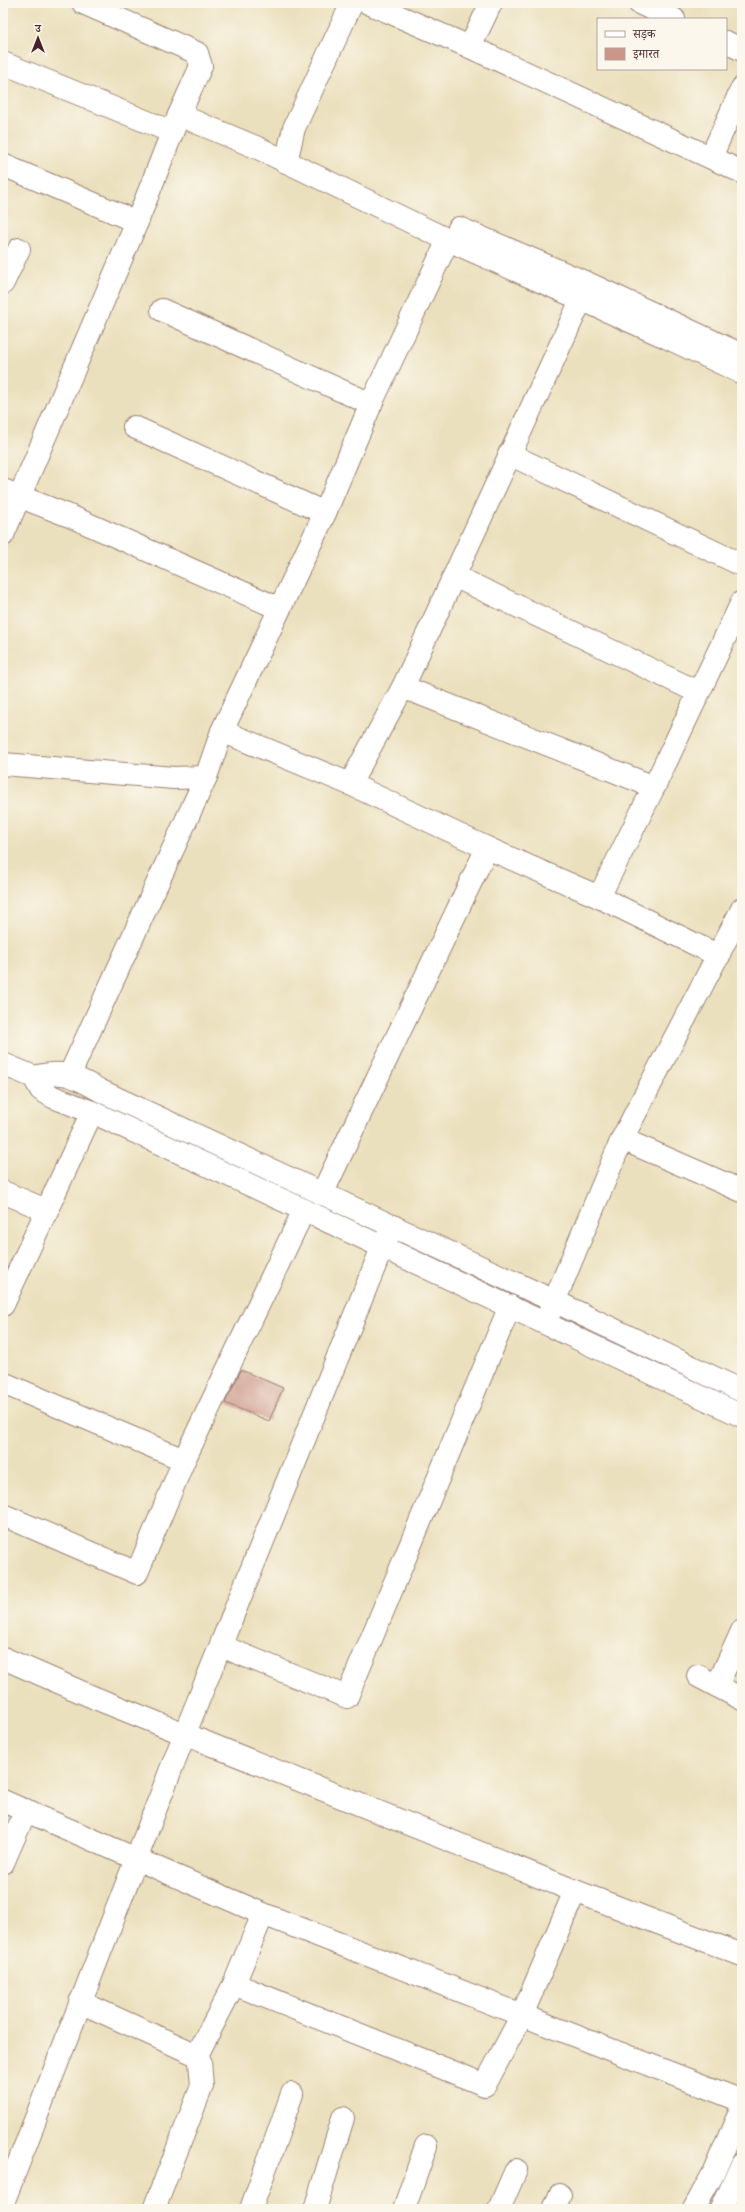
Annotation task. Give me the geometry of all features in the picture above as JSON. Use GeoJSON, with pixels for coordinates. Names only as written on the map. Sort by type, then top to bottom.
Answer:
{"type":"FeatureCollection","features":[{"type":"Feature","properties":{"kind":"street"},"geometry":{"type":"LineString","coordinates":[[3,535],[12,494],[137,222],[176,123],[201,66],[197,53],[83,3]]}},
{"type":"Feature","properties":{"kind":"street"},"geometry":{"type":"LineString","coordinates":[[289,154],[294,128],[352,3]]}},
{"type":"Feature","properties":{"kind":"street"},"geometry":{"type":"LineString","coordinates":[[368,3],[470,47],[742,172]]}},
{"type":"Feature","properties":{"kind":"street"},"geometry":{"type":"LineString","coordinates":[[470,47],[491,3]]}},
{"type":"Feature","properties":{"kind":"street"},"geometry":{"type":"LineString","coordinates":[[639,3],[672,18]]}},
{"type":"Feature","properties":{"kind":"street"},"geometry":{"type":"LineString","coordinates":[[727,42],[742,50]]}},
{"type":"Feature","properties":{"kind":"street"},"geometry":{"type":"LineString","coordinates":[[3,63],[176,123],[258,148],[289,154],[452,226],[587,283],[742,355]]}},
{"type":"Feature","properties":{"kind":"street"},"geometry":{"type":"LineString","coordinates":[[711,157],[742,88]]}},
{"type":"Feature","properties":{"kind":"street"},"geometry":{"type":"LineString","coordinates":[[289,154],[448,240],[668,338],[742,373]]}},
{"type":"Feature","properties":{"kind":"street"},"geometry":{"type":"LineString","coordinates":[[3,164],[137,222]]}},
{"type":"Feature","properties":{"kind":"street"},"geometry":{"type":"LineString","coordinates":[[70,1074],[206,776],[222,731],[278,608],[325,513],[371,404],[448,240]]}},
{"type":"Feature","properties":{"kind":"street"},"geometry":{"type":"LineString","coordinates":[[3,283],[19,249]]}},
{"type":"Feature","properties":{"kind":"street"},"geometry":{"type":"LineString","coordinates":[[350,784],[403,687],[580,300]]}},
{"type":"Feature","properties":{"kind":"street"},"geometry":{"type":"LineString","coordinates":[[162,310],[371,404]]}},
{"type":"Feature","properties":{"kind":"street"},"geometry":{"type":"LineString","coordinates":[[134,427],[325,513]]}},
{"type":"Feature","properties":{"kind":"street"},"geometry":{"type":"LineString","coordinates":[[509,454],[742,565]]}},
{"type":"Feature","properties":{"kind":"street"},"geometry":{"type":"LineString","coordinates":[[12,494],[72,517],[278,608]]}},
{"type":"Feature","properties":{"kind":"street"},"geometry":{"type":"LineString","coordinates":[[454,576],[698,692]]}},
{"type":"Feature","properties":{"kind":"street"},"geometry":{"type":"LineString","coordinates":[[600,897],[742,602]]}},
{"type":"Feature","properties":{"kind":"street"},"geometry":{"type":"LineString","coordinates":[[403,687],[654,787]]}},
{"type":"Feature","properties":{"kind":"street"},"geometry":{"type":"LineString","coordinates":[[222,731],[350,784],[487,848],[600,897],[719,956]]}},
{"type":"Feature","properties":{"kind":"street"},"geometry":{"type":"LineString","coordinates":[[3,764],[174,778],[206,776]]}},
{"type":"Feature","properties":{"kind":"street"},"geometry":{"type":"LineString","coordinates":[[322,1194],[487,848]]}},
{"type":"Feature","properties":{"kind":"street"},"geometry":{"type":"LineString","coordinates":[[545,1323],[622,1139],[719,956],[742,909]]}},
{"type":"Feature","properties":{"kind":"street"},"geometry":{"type":"LineString","coordinates":[[3,1064],[34,1077],[48,1074],[70,1074],[101,1091],[742,1390]]}},
{"type":"Feature","properties":{"kind":"street"},"geometry":{"type":"LineString","coordinates":[[34,1077],[41,1090],[53,1097],[92,1112],[304,1210],[742,1416]]}},
{"type":"Feature","properties":{"kind":"street"},"geometry":{"type":"LineString","coordinates":[[3,1305],[92,1112]]}},
{"type":"Feature","properties":{"kind":"street"},"geometry":{"type":"LineString","coordinates":[[622,1139],[742,1191]]}},
{"type":"Feature","properties":{"kind":"street"},"geometry":{"type":"LineString","coordinates":[[3,1192],[48,1210]]}},
{"type":"Feature","properties":{"kind":"street"},"geometry":{"type":"LineString","coordinates":[[3,1515],[136,1573],[184,1460],[304,1210]]}},
{"type":"Feature","properties":{"kind":"street"},"geometry":{"type":"LineString","coordinates":[[3,2203],[185,1733],[382,1248],[393,1226]]}},
{"type":"Feature","properties":{"kind":"street"},"geometry":{"type":"LineString","coordinates":[[221,1646],[347,1697],[510,1306]]}},
{"type":"Feature","properties":{"kind":"street"},"geometry":{"type":"LineString","coordinates":[[3,1383],[184,1460]]}},
{"type":"Feature","properties":{"kind":"street"},"geometry":{"type":"LineString","coordinates":[[742,1631],[708,1681],[742,1699]]}},
{"type":"Feature","properties":{"kind":"street"},"geometry":{"type":"LineString","coordinates":[[3,1658],[95,1698],[575,1891],[742,1955]]}},
{"type":"Feature","properties":{"kind":"street"},"geometry":{"type":"LineString","coordinates":[[3,1801],[263,1914],[742,2101]]}},
{"type":"Feature","properties":{"kind":"street"},"geometry":{"type":"LineString","coordinates":[[3,1863],[26,1810]]}},
{"type":"Feature","properties":{"kind":"street"},"geometry":{"type":"LineString","coordinates":[[234,1984],[485,2085],[522,2015],[575,1891]]}},
{"type":"Feature","properties":{"kind":"street"},"geometry":{"type":"LineString","coordinates":[[197,2055],[234,1984],[263,1914]]}},
{"type":"Feature","properties":{"kind":"street"},"geometry":{"type":"LineString","coordinates":[[80,2002],[197,2055],[200,2061],[202,2086],[154,2209]]}},
{"type":"Feature","properties":{"kind":"street"},"geometry":{"type":"LineString","coordinates":[[250,2209],[292,2094]]}},
{"type":"Feature","properties":{"kind":"street"},"geometry":{"type":"LineString","coordinates":[[694,2209],[713,2174],[742,2107]]}},
{"type":"Feature","properties":{"kind":"street"},"geometry":{"type":"LineString","coordinates":[[315,2209],[343,2118]]}},
{"type":"Feature","properties":{"kind":"street"},"geometry":{"type":"LineString","coordinates":[[404,2209],[426,2146]]}},
{"type":"Feature","properties":{"kind":"street"},"geometry":{"type":"LineString","coordinates":[[722,2209],[742,2164]]}},
{"type":"Feature","properties":{"kind":"street"},"geometry":{"type":"LineString","coordinates":[[499,2209],[516,2170]]}},
{"type":"Feature","properties":{"kind":"building"},"geometry":{"type":"Polygon","coordinates":[[[241,1370],[283,1388],[269,1421],[225,1403],[241,1370]]]}}]}
